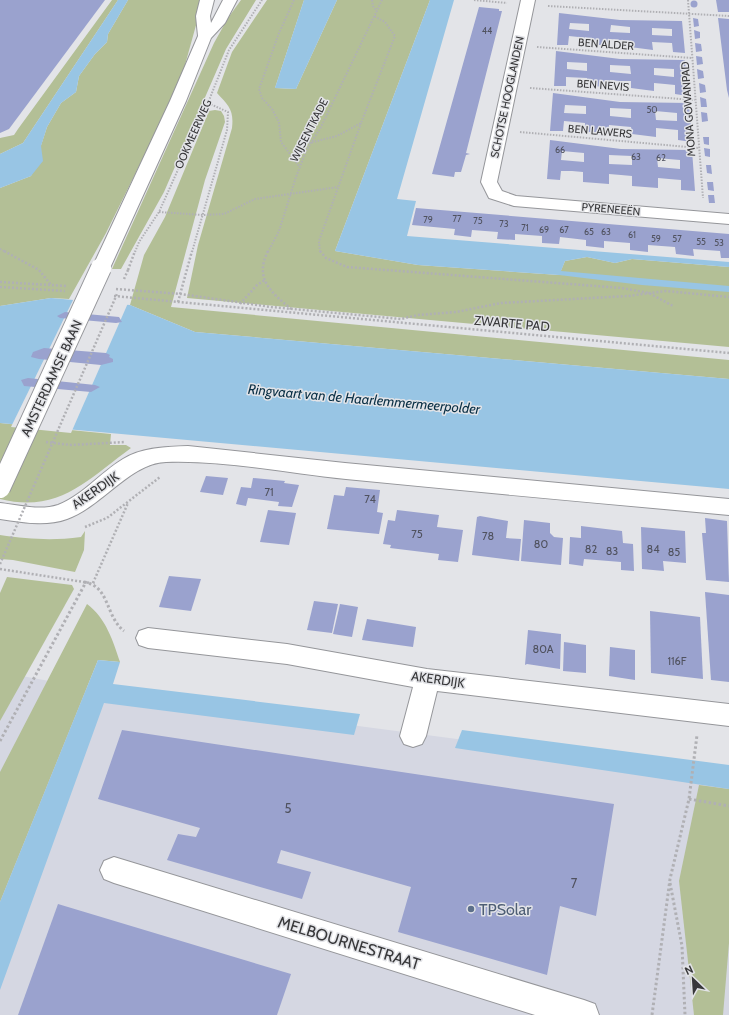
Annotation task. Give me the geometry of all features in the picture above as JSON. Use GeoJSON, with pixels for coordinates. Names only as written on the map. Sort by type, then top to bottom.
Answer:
{"type":"FeatureCollection","features":[{"type":"Feature","properties":{"kind":"street"},"geometry":{"type":"LineString","coordinates":[[205,36],[203,16],[207,0]]}},
{"type":"Feature","properties":{"kind":"street"},"geometry":{"type":"LineString","coordinates":[[205,36],[218,23],[230,0]]}},
{"type":"Feature","properties":{"kind":"street","name":"SCHOTSE HOOGLANDEN"},"geometry":{"type":"LineString","coordinates":[[494,194],[489,182],[501,131],[527,2]]}},
{"type":"Feature","properties":{"kind":"street","name":"AMSTERDAMSE BAAN"},"geometry":{"type":"LineString","coordinates":[[0,488],[178,101],[205,36]]}},
{"type":"Feature","properties":{"kind":"street","name":"PYRENEEËN"},"geometry":{"type":"LineString","coordinates":[[494,194],[514,201],[729,219]]}},
{"type":"Feature","properties":{"kind":"street","name":"AKERDIJK"},"geometry":{"type":"LineString","coordinates":[[0,511],[34,516],[60,513],[89,498],[130,465],[142,459],[154,455],[188,454],[346,471],[729,507]]}},
{"type":"Feature","properties":{"kind":"street","name":"AKERDIJK"},"geometry":{"type":"LineString","coordinates":[[148,638],[287,654],[427,679],[729,715]]}},
{"type":"Feature","properties":{"kind":"street"},"geometry":{"type":"LineString","coordinates":[[412,736],[427,679]]}},
{"type":"Feature","properties":{"kind":"street","name":"MELBOURNESTRAAT"},"geometry":{"type":"LineString","coordinates":[[114,870],[584,1015]]}},
{"type":"Feature","properties":{"kind":"path","name":"OOKMEERWEG"},"geometry":{"type":"LineString","coordinates":[[0,564],[139,242],[159,212],[208,103],[229,50],[262,0]]}},
{"type":"Feature","properties":{"kind":"path"},"geometry":{"type":"LineString","coordinates":[[294,0],[279,32],[276,45],[259,89],[279,122],[281,142],[300,166]]}},
{"type":"Feature","properties":{"kind":"path"},"geometry":{"type":"LineString","coordinates":[[372,0],[373,6],[377,11]]}},
{"type":"Feature","properties":{"kind":"path","name":"WIJSENTKADE"},"geometry":{"type":"LineString","coordinates":[[265,280],[262,268],[278,232],[289,194],[309,143],[321,127],[382,0]]}},
{"type":"Feature","properties":{"kind":"path"},"geometry":{"type":"LineString","coordinates":[[476,0],[527,2],[729,16]]}},
{"type":"Feature","properties":{"kind":"path","name":"MONA GOWANPAD"},"geometry":{"type":"LineString","coordinates":[[688,0],[704,217]]}},
{"type":"Feature","properties":{"kind":"path"},"geometry":{"type":"LineString","coordinates":[[374,16],[385,22],[396,36],[361,123],[319,241],[320,252],[326,258],[347,267],[603,286],[652,294],[664,298],[673,306]]}},
{"type":"Feature","properties":{"kind":"path","name":"BEN ALDER"},"geometry":{"type":"LineString","coordinates":[[519,45],[692,58]]}},
{"type":"Feature","properties":{"kind":"path","name":"BEN NEVIS"},"geometry":{"type":"LineString","coordinates":[[510,86],[695,100]]}},
{"type":"Feature","properties":{"kind":"path"},"geometry":{"type":"LineString","coordinates":[[178,302],[226,130],[228,112],[208,103]]}},
{"type":"Feature","properties":{"kind":"path"},"geometry":{"type":"LineString","coordinates":[[309,143],[337,136],[361,123]]}},
{"type":"Feature","properties":{"kind":"path","name":"BEN LAWERS"},"geometry":{"type":"LineString","coordinates":[[501,131],[699,148]]}},
{"type":"Feature","properties":{"kind":"path"},"geometry":{"type":"LineString","coordinates":[[159,212],[202,215],[224,214],[255,199],[338,187]]}},
{"type":"Feature","properties":{"kind":"path"},"geometry":{"type":"LineString","coordinates":[[0,249],[38,270],[52,286]]}},
{"type":"Feature","properties":{"kind":"path"},"geometry":{"type":"LineString","coordinates":[[237,307],[257,285],[265,280],[274,294],[294,313]]}},
{"type":"Feature","properties":{"kind":"path"},"geometry":{"type":"LineString","coordinates":[[0,282],[52,286],[75,286]]}},
{"type":"Feature","properties":{"kind":"path"},"geometry":{"type":"LineString","coordinates":[[0,287],[71,292]]}},
{"type":"Feature","properties":{"kind":"path"},"geometry":{"type":"LineString","coordinates":[[132,290],[181,294],[291,309],[401,319],[418,315],[456,312],[501,303],[652,294],[666,291],[729,297]]}},
{"type":"Feature","properties":{"kind":"path","name":"ZWARTE PAD"},"geometry":{"type":"LineString","coordinates":[[130,297],[729,353]]}},
{"type":"Feature","properties":{"kind":"path"},"geometry":{"type":"LineString","coordinates":[[40,442],[71,445],[129,442]]}},
{"type":"Feature","properties":{"kind":"path"},"geometry":{"type":"LineString","coordinates":[[93,583],[128,503]]}},
{"type":"Feature","properties":{"kind":"path"},"geometry":{"type":"LineString","coordinates":[[0,569],[93,583],[104,593],[112,617],[123,631],[148,638]]}},
{"type":"Feature","properties":{"kind":"path"},"geometry":{"type":"LineString","coordinates":[[0,741],[86,582]]}},
{"type":"Feature","properties":{"kind":"path"},"geometry":{"type":"LineString","coordinates":[[652,1015],[670,879],[689,799],[697,731]]}},
{"type":"Feature","properties":{"kind":"path"},"geometry":{"type":"LineString","coordinates":[[689,799],[729,806]]}},
{"type":"Feature","properties":{"kind":"path"},"geometry":{"type":"LineString","coordinates":[[670,879],[682,946],[685,1015]]}},
{"type":"Feature","properties":{"kind":"shaded area"},"geometry":{"type":"Polygon","coordinates":[[[0,672],[131,696],[729,775],[729,1015],[0,1015],[0,672]]]}},
{"type":"Feature","properties":{"kind":"green space"},"geometry":{"type":"Polygon","coordinates":[[[112,0],[118,0],[23,143],[0,154],[0,138],[14,135],[112,0]]]}},
{"type":"Feature","properties":{"kind":"green space"},"geometry":{"type":"Polygon","coordinates":[[[128,0],[203,0],[180,83],[106,233],[69,299],[51,298],[0,306],[0,188],[31,176],[47,127],[61,103],[76,92],[79,76],[95,54],[107,42],[108,34],[128,0]]]}},
{"type":"Feature","properties":{"kind":"green space"},"geometry":{"type":"Polygon","coordinates":[[[241,0],[256,0],[226,49],[164,192],[121,269],[112,269],[214,43],[228,18],[241,0]]]}},
{"type":"Feature","properties":{"kind":"green space"},"geometry":{"type":"Polygon","coordinates":[[[267,0],[304,0],[275,88],[296,89],[337,0],[430,0],[335,251],[418,265],[559,275],[565,261],[587,257],[615,263],[632,259],[729,267],[729,347],[187,298],[198,245],[232,128],[230,109],[217,93],[232,52],[267,0]]]}},
{"type":"Feature","properties":{"kind":"green space"},"geometry":{"type":"Polygon","coordinates":[[[209,111],[221,111],[225,122],[205,180],[171,307],[729,360],[729,379],[195,332],[130,305],[144,255],[165,217],[209,111]]]}},
{"type":"Feature","properties":{"kind":"green space"},"geometry":{"type":"Polygon","coordinates":[[[0,423],[111,434],[110,445],[126,445],[131,448],[86,482],[72,491],[56,498],[39,502],[21,502],[0,499],[0,423]]]}},
{"type":"Feature","properties":{"kind":"green space"},"geometry":{"type":"Polygon","coordinates":[[[85,531],[84,550],[75,572],[13,560],[0,559],[0,535],[60,539],[81,537],[85,531]]]}},
{"type":"Feature","properties":{"kind":"green space"},"geometry":{"type":"Polygon","coordinates":[[[7,577],[72,585],[74,589],[0,721],[0,593],[7,577]]]}},
{"type":"Feature","properties":{"kind":"green space"},"geometry":{"type":"Polygon","coordinates":[[[87,604],[99,616],[108,630],[120,662],[98,660],[0,902],[0,772],[87,604]]]}},
{"type":"Feature","properties":{"kind":"green space"},"geometry":{"type":"Polygon","coordinates":[[[699,785],[729,789],[729,943],[723,1015],[694,1015],[679,881],[699,785]]]}},
{"type":"Feature","properties":{"kind":"water"},"geometry":{"type":"Polygon","coordinates":[[[118,0],[128,0],[108,34],[107,42],[95,54],[79,76],[76,92],[61,103],[47,127],[41,146],[43,161],[31,176],[0,188],[0,154],[23,143],[118,0]]]}},
{"type":"Feature","properties":{"kind":"water"},"geometry":{"type":"Polygon","coordinates":[[[304,0],[337,0],[296,89],[275,88],[304,0]]]}},
{"type":"Feature","properties":{"kind":"water"},"geometry":{"type":"Polygon","coordinates":[[[430,0],[454,0],[397,199],[416,201],[407,236],[729,262],[729,267],[632,259],[615,263],[587,257],[565,261],[561,271],[729,286],[729,292],[642,285],[559,275],[418,265],[335,251],[430,0]]]}},
{"type":"Feature","properties":{"kind":"water","name":"Ringvaart van de Haarlemmermeerpolder"},"geometry":{"type":"Polygon","coordinates":[[[51,298],[130,305],[195,332],[729,379],[729,489],[0,423],[0,306],[51,298]]]}},
{"type":"Feature","properties":{"kind":"water"},"geometry":{"type":"Polygon","coordinates":[[[98,660],[120,662],[113,684],[360,714],[354,735],[104,703],[0,990],[0,902],[98,660]]]}},
{"type":"Feature","properties":{"kind":"water"},"geometry":{"type":"Polygon","coordinates":[[[462,730],[729,765],[729,789],[455,748],[462,730]]]}},
{"type":"Feature","properties":{"kind":"pier"},"geometry":{"type":"Polygon","coordinates":[[[74,298],[128,303],[71,433],[11,427],[74,298]]]}},
{"type":"Feature","properties":{"kind":"building"},"geometry":{"type":"Polygon","coordinates":[[[0,0],[105,0],[9,129],[0,133],[0,0]]]}},
{"type":"Feature","properties":{"kind":"building"},"geometry":{"type":"Polygon","coordinates":[[[694,0],[697,1],[697,7],[694,8],[691,7],[690,4],[691,1],[694,0]]]}},
{"type":"Feature","properties":{"kind":"building"},"geometry":{"type":"Polygon","coordinates":[[[716,0],[729,0],[729,12],[718,12],[716,0]]]}},
{"type":"Feature","properties":{"kind":"building"},"geometry":{"type":"Polygon","coordinates":[[[479,7],[499,9],[499,11],[502,11],[466,153],[470,154],[466,155],[461,172],[455,172],[454,177],[432,174],[479,7]]]}},
{"type":"Feature","properties":{"kind":"building"},"geometry":{"type":"Polygon","coordinates":[[[559,13],[620,20],[682,21],[685,53],[673,52],[672,43],[652,42],[653,50],[630,47],[630,41],[610,39],[610,45],[588,45],[588,38],[569,36],[568,45],[557,45],[559,13]],[[570,23],[569,29],[589,31],[589,24],[570,23]],[[611,25],[610,32],[630,33],[630,27],[611,25]],[[652,28],[652,35],[672,36],[672,29],[652,28]]]}},
{"type":"Feature","properties":{"kind":"building"},"geometry":{"type":"Polygon","coordinates":[[[693,18],[698,19],[699,26],[694,27],[693,18]]]}},
{"type":"Feature","properties":{"kind":"building"},"geometry":{"type":"Polygon","coordinates":[[[718,18],[729,19],[729,98],[727,90],[718,18]]]}},
{"type":"Feature","properties":{"kind":"building"},"geometry":{"type":"Polygon","coordinates":[[[694,30],[700,32],[700,38],[695,39],[694,30]]]}},
{"type":"Feature","properties":{"kind":"building"},"geometry":{"type":"Polygon","coordinates":[[[695,43],[701,44],[702,51],[696,52],[695,43]]]}},
{"type":"Feature","properties":{"kind":"building"},"geometry":{"type":"Polygon","coordinates":[[[556,51],[620,59],[685,60],[688,96],[675,94],[675,85],[654,83],[654,91],[631,88],[631,81],[610,80],[610,87],[587,86],[587,78],[566,77],[566,86],[554,86],[556,51]],[[567,62],[567,69],[587,71],[587,63],[567,62]],[[610,65],[610,72],[631,74],[630,66],[610,65]],[[654,68],[654,75],[674,77],[674,69],[654,68]]]}},
{"type":"Feature","properties":{"kind":"building"},"geometry":{"type":"Polygon","coordinates":[[[696,56],[702,57],[703,64],[697,65],[696,56]]]}},
{"type":"Feature","properties":{"kind":"building"},"geometry":{"type":"Polygon","coordinates":[[[697,69],[703,71],[704,78],[698,79],[697,69]]]}},
{"type":"Feature","properties":{"kind":"building"},"geometry":{"type":"Polygon","coordinates":[[[699,83],[705,85],[706,92],[700,93],[699,83]]]}},
{"type":"Feature","properties":{"kind":"building"},"geometry":{"type":"Polygon","coordinates":[[[553,93],[620,102],[689,103],[692,142],[678,140],[678,130],[656,128],[656,137],[632,134],[631,127],[609,125],[609,132],[585,132],[585,123],[564,121],[563,131],[550,131],[553,93]],[[565,105],[564,113],[586,114],[586,106],[565,105]],[[610,108],[610,116],[631,118],[631,109],[610,108]],[[655,111],[656,120],[677,121],[677,113],[655,111]]]}},
{"type":"Feature","properties":{"kind":"building"},"geometry":{"type":"Polygon","coordinates":[[[700,97],[706,99],[707,107],[701,107],[700,97]]]}},
{"type":"Feature","properties":{"kind":"building"},"geometry":{"type":"Polygon","coordinates":[[[701,112],[707,113],[708,121],[702,122],[701,112]]]}},
{"type":"Feature","properties":{"kind":"building"},"geometry":{"type":"Polygon","coordinates":[[[703,137],[709,137],[709,145],[704,144],[703,137]]]}},
{"type":"Feature","properties":{"kind":"building"},"geometry":{"type":"Polygon","coordinates":[[[550,140],[621,149],[692,150],[695,191],[681,190],[681,180],[658,178],[658,188],[632,186],[632,176],[609,174],[609,184],[583,182],[583,172],[572,171],[561,171],[560,180],[547,179],[550,140]],[[562,151],[561,160],[584,162],[584,153],[562,151]],[[609,155],[609,164],[632,165],[632,156],[609,155]],[[657,158],[658,167],[680,169],[680,160],[657,158]]]}},
{"type":"Feature","properties":{"kind":"building"},"geometry":{"type":"Polygon","coordinates":[[[704,148],[710,149],[710,157],[705,156],[704,148]]]}},
{"type":"Feature","properties":{"kind":"building"},"geometry":{"type":"Polygon","coordinates":[[[706,165],[711,165],[712,174],[707,173],[706,165]]]}},
{"type":"Feature","properties":{"kind":"building"},"geometry":{"type":"Polygon","coordinates":[[[707,182],[713,182],[714,191],[708,190],[707,182]]]}},
{"type":"Feature","properties":{"kind":"building"},"geometry":{"type":"Polygon","coordinates":[[[708,195],[714,195],[715,203],[709,203],[708,195]]]}},
{"type":"Feature","properties":{"kind":"building"},"geometry":{"type":"Polygon","coordinates":[[[416,208],[729,234],[729,258],[721,258],[720,251],[693,249],[694,256],[676,254],[675,247],[648,245],[648,252],[630,250],[630,243],[604,241],[604,248],[586,246],[586,240],[560,237],[559,244],[542,243],[542,236],[515,234],[515,240],[497,239],[498,232],[472,230],[471,237],[454,235],[455,229],[412,225],[416,208]]]}},
{"type":"Feature","properties":{"kind":"building"},"geometry":{"type":"Polygon","coordinates":[[[65,312],[119,317],[122,322],[116,323],[60,318],[57,316],[65,312]]]}},
{"type":"Feature","properties":{"kind":"building"},"geometry":{"type":"Polygon","coordinates":[[[44,348],[106,353],[110,355],[109,357],[113,359],[113,362],[101,365],[31,357],[33,352],[44,348]]]}},
{"type":"Feature","properties":{"kind":"building"},"geometry":{"type":"Polygon","coordinates":[[[28,378],[95,385],[100,387],[91,392],[24,386],[21,380],[28,378]]]}},
{"type":"Feature","properties":{"kind":"building"},"geometry":{"type":"Polygon","coordinates":[[[206,476],[228,478],[223,495],[200,492],[206,476]]]}},
{"type":"Feature","properties":{"kind":"building"},"geometry":{"type":"Polygon","coordinates":[[[253,478],[285,481],[284,483],[299,485],[292,507],[278,506],[279,502],[248,498],[246,506],[236,504],[241,487],[251,488],[253,478]]]}},
{"type":"Feature","properties":{"kind":"building"},"geometry":{"type":"Polygon","coordinates":[[[346,487],[380,490],[377,512],[383,513],[379,534],[327,529],[334,495],[344,496],[346,487]]]}},
{"type":"Feature","properties":{"kind":"building"},"geometry":{"type":"Polygon","coordinates":[[[268,510],[296,513],[289,545],[260,542],[268,510]]]}},
{"type":"Feature","properties":{"kind":"building"},"geometry":{"type":"Polygon","coordinates":[[[397,510],[439,515],[437,527],[463,530],[458,562],[438,560],[439,554],[390,548],[391,545],[383,544],[388,520],[395,521],[397,510]]]}},
{"type":"Feature","properties":{"kind":"building"},"geometry":{"type":"Polygon","coordinates":[[[480,516],[508,521],[506,538],[521,539],[519,561],[472,555],[477,517],[480,516]]]}},
{"type":"Feature","properties":{"kind":"building"},"geometry":{"type":"Polygon","coordinates":[[[705,518],[727,521],[729,582],[706,580],[702,533],[706,533],[705,518]]]}},
{"type":"Feature","properties":{"kind":"building"},"geometry":{"type":"Polygon","coordinates":[[[524,520],[550,523],[550,533],[554,537],[563,538],[561,565],[521,561],[524,520]]]}},
{"type":"Feature","properties":{"kind":"building"},"geometry":{"type":"Polygon","coordinates":[[[581,526],[622,531],[623,543],[633,544],[634,571],[621,570],[621,562],[584,559],[583,566],[569,564],[570,537],[581,538],[581,526]]]}},
{"type":"Feature","properties":{"kind":"building"},"geometry":{"type":"Polygon","coordinates":[[[641,527],[685,531],[686,563],[663,561],[664,571],[642,569],[641,527]]]}},
{"type":"Feature","properties":{"kind":"building"},"geometry":{"type":"Polygon","coordinates":[[[169,576],[201,579],[191,611],[159,607],[169,576]]]}},
{"type":"Feature","properties":{"kind":"building"},"geometry":{"type":"Polygon","coordinates":[[[705,592],[729,595],[729,682],[711,680],[705,592]]]}},
{"type":"Feature","properties":{"kind":"building"},"geometry":{"type":"Polygon","coordinates":[[[314,601],[338,604],[332,633],[307,630],[314,601]]]}},
{"type":"Feature","properties":{"kind":"building"},"geometry":{"type":"Polygon","coordinates":[[[340,604],[358,607],[352,637],[333,634],[340,604]]]}},
{"type":"Feature","properties":{"kind":"building"},"geometry":{"type":"Polygon","coordinates":[[[650,611],[700,617],[703,679],[651,673],[650,611]]]}},
{"type":"Feature","properties":{"kind":"building"},"geometry":{"type":"Polygon","coordinates":[[[367,619],[416,627],[413,647],[362,640],[367,619]]]}},
{"type":"Feature","properties":{"kind":"building"},"geometry":{"type":"Polygon","coordinates":[[[528,630],[561,634],[560,669],[527,664],[525,665],[528,630]]]}},
{"type":"Feature","properties":{"kind":"building"},"geometry":{"type":"Polygon","coordinates":[[[564,642],[586,645],[586,673],[563,671],[564,642]]]}},
{"type":"Feature","properties":{"kind":"building"},"geometry":{"type":"Polygon","coordinates":[[[610,647],[635,650],[635,680],[609,676],[610,647]]]}},
{"type":"Feature","properties":{"kind":"building"},"geometry":{"type":"Polygon","coordinates":[[[122,730],[614,804],[596,916],[560,906],[547,975],[398,932],[411,887],[281,850],[277,863],[311,872],[302,899],[167,860],[178,834],[196,837],[200,828],[98,799],[122,730]]]}},
{"type":"Feature","properties":{"kind":"building"},"geometry":{"type":"Polygon","coordinates":[[[58,904],[291,974],[277,1015],[18,1015],[58,904]]]}},
{"type":"Feature","properties":{"kind":"place","name":"TPSolar"},"geometry":{"type":"Point","coordinates":[471,909]}}]}
